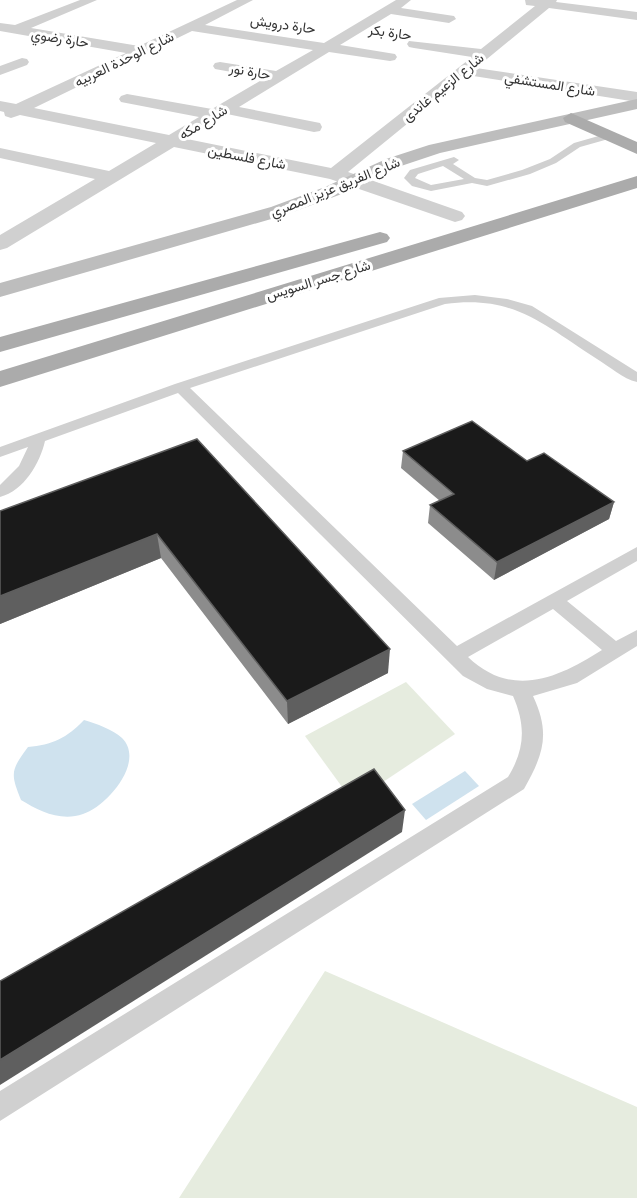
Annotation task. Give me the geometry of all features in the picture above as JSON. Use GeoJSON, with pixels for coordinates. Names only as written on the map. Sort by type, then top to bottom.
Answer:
{"type":"FeatureCollection","features":[{"type":"Feature","properties":{"kind":"main road"},"geometry":{"type":"LineString","coordinates":[[571,118],[637,149]]}},
{"type":"Feature","properties":{"kind":"main road","name":"شارع جسر السويس"},"geometry":{"type":"LineString","coordinates":[[0,379],[637,182]]}},
{"type":"Feature","properties":{"kind":"main road"},"geometry":{"type":"LineString","coordinates":[[422,226],[476,209]]}},
{"type":"Feature","properties":{"kind":"main road","name":"شارع جسر السويس"},"geometry":{"type":"LineString","coordinates":[[0,345],[400,232]]}},
{"type":"Feature","properties":{"kind":"street"},"geometry":{"type":"LineString","coordinates":[[0,36],[91,0]]}},
{"type":"Feature","properties":{"kind":"street","name":"شارع الوحدة العربيه"},"geometry":{"type":"LineString","coordinates":[[0,118],[9,108],[111,65],[247,0]]}},
{"type":"Feature","properties":{"kind":"street","name":"شارع مكه"},"geometry":{"type":"LineString","coordinates":[[0,244],[170,142],[219,107],[240,99],[305,60],[327,39],[354,31],[405,0]]}},
{"type":"Feature","properties":{"kind":"street"},"geometry":{"type":"LineString","coordinates":[[516,0],[549,2],[637,16]]}},
{"type":"Feature","properties":{"kind":"street","name":"شارع الزعيم غاندى"},"geometry":{"type":"LineString","coordinates":[[335,174],[549,2]]}},
{"type":"Feature","properties":{"kind":"street"},"geometry":{"type":"LineString","coordinates":[[52,3],[74,7]]}},
{"type":"Feature","properties":{"kind":"street"},"geometry":{"type":"LineString","coordinates":[[388,10],[449,19]]}},
{"type":"Feature","properties":{"kind":"street"},"geometry":{"type":"LineString","coordinates":[[24,14],[47,18]]}},
{"type":"Feature","properties":{"kind":"street","name":"حارة درويش"},"geometry":{"type":"LineString","coordinates":[[217,14],[239,18]]}},
{"type":"Feature","properties":{"kind":"street","name":"حارة رضوي"},"geometry":{"type":"LineString","coordinates":[[0,27],[141,51]]}},
{"type":"Feature","properties":{"kind":"street"},"geometry":{"type":"LineString","coordinates":[[191,27],[262,37],[327,39],[390,57]]}},
{"type":"Feature","properties":{"kind":"street","name":"حارة بكر"},"geometry":{"type":"LineString","coordinates":[[354,31],[380,31]]}},
{"type":"Feature","properties":{"kind":"street","name":"حارة بكر"},"geometry":{"type":"LineString","coordinates":[[400,34],[417,40],[484,54]]}},
{"type":"Feature","properties":{"kind":"street"},"geometry":{"type":"LineString","coordinates":[[478,38],[500,41]]}},
{"type":"Feature","properties":{"kind":"street"},"geometry":{"type":"LineString","coordinates":[[166,39],[187,42]]}},
{"type":"Feature","properties":{"kind":"street"},"geometry":{"type":"LineString","coordinates":[[11,48],[33,52]]}},
{"type":"Feature","properties":{"kind":"street"},"geometry":{"type":"LineString","coordinates":[[283,57],[328,64]]}},
{"type":"Feature","properties":{"kind":"street"},"geometry":{"type":"LineString","coordinates":[[89,61],[111,65]]}},
{"type":"Feature","properties":{"kind":"street"},"geometry":{"type":"LineString","coordinates":[[0,71],[22,62]]}},
{"type":"Feature","properties":{"kind":"street","name":"حارة نور"},"geometry":{"type":"LineString","coordinates":[[220,66],[279,76]]}},
{"type":"Feature","properties":{"kind":"street","name":"شارع المستشفي"},"geometry":{"type":"LineString","coordinates":[[463,70],[637,97]]}},
{"type":"Feature","properties":{"kind":"street"},"geometry":{"type":"LineString","coordinates":[[601,112],[630,78]]}},
{"type":"Feature","properties":{"kind":"street"},"geometry":{"type":"LineString","coordinates":[[523,96],[538,82]]}},
{"type":"Feature","properties":{"kind":"street"},"geometry":{"type":"LineString","coordinates":[[148,102],[166,92]]}},
{"type":"Feature","properties":{"kind":"street"},"geometry":{"type":"LineString","coordinates":[[127,99],[219,107],[314,127]]}},
{"type":"Feature","properties":{"kind":"street","name":"شارع الفريق عزيز المصري"},"geometry":{"type":"LineString","coordinates":[[0,290],[257,218],[306,201],[392,162],[435,149],[637,104]]}},
{"type":"Feature","properties":{"kind":"street","name":"شارع فلسطين"},"geometry":{"type":"LineString","coordinates":[[9,108],[335,174],[455,216]]}},
{"type":"Feature","properties":{"kind":"street"},"geometry":{"type":"LineString","coordinates":[[0,153],[112,177]]}},
{"type":"Feature","properties":{"kind":"lane"},"geometry":{"type":"LineString","coordinates":[[472,180],[450,162],[414,172],[409,178],[426,187],[436,189],[472,180],[488,183],[526,172],[553,161],[577,145],[609,136]]}},
{"type":"Feature","properties":{"kind":"lane"},"geometry":{"type":"LineString","coordinates":[[0,452],[180,387],[443,301],[464,297],[509,302],[528,309],[637,378]]}},
{"type":"Feature","properties":{"kind":"lane"},"geometry":{"type":"LineString","coordinates":[[180,387],[470,671],[494,684],[520,690],[549,688],[637,637]]}},
{"type":"Feature","properties":{"kind":"lane"},"geometry":{"type":"LineString","coordinates":[[0,492],[18,478],[29,465],[36,451],[38,438]]}},
{"type":"Feature","properties":{"kind":"lane"},"geometry":{"type":"LineString","coordinates":[[455,656],[637,553]]}},
{"type":"Feature","properties":{"kind":"lane"},"geometry":{"type":"LineString","coordinates":[[554,600],[615,650]]}},
{"type":"Feature","properties":{"kind":"lane"},"geometry":{"type":"LineString","coordinates":[[0,1107],[516,783],[530,761],[535,737],[532,713],[520,690]]}},
{"type":"Feature","properties":{"kind":"shaded area"},"geometry":{"type":"Polygon","coordinates":[[[406,682],[455,734],[353,802],[305,736],[406,682]]]}},
{"type":"Feature","properties":{"kind":"shaded area"},"geometry":{"type":"Polygon","coordinates":[[[325,971],[637,1107],[637,1198],[179,1198],[325,971]]]}},
{"type":"Feature","properties":{"kind":"water"},"geometry":{"type":"Polygon","coordinates":[[[84,720],[114,732],[122,738],[128,748],[129,759],[126,771],[112,793],[92,810],[67,817],[51,814],[21,800],[15,784],[14,772],[18,761],[28,747],[59,740],[84,720]]]}},
{"type":"Feature","properties":{"kind":"water"},"geometry":{"type":"Polygon","coordinates":[[[465,771],[479,786],[426,820],[412,804],[465,771]]]}},
{"type":"Feature","properties":{"kind":"building"},"geometry":{"type":"Polygon","coordinates":[[[472,421],[527,461],[544,453],[614,502],[497,562],[430,505],[454,494],[403,451],[472,421]]]}},
{"type":"Feature","properties":{"kind":"building"},"geometry":{"type":"Polygon","coordinates":[[[197,439],[390,649],[287,701],[157,534],[0,596],[0,511],[197,439]]]}},
{"type":"Feature","properties":{"kind":"building"},"geometry":{"type":"Polygon","coordinates":[[[374,769],[405,810],[0,1060],[0,981],[374,769]]]}}]}
